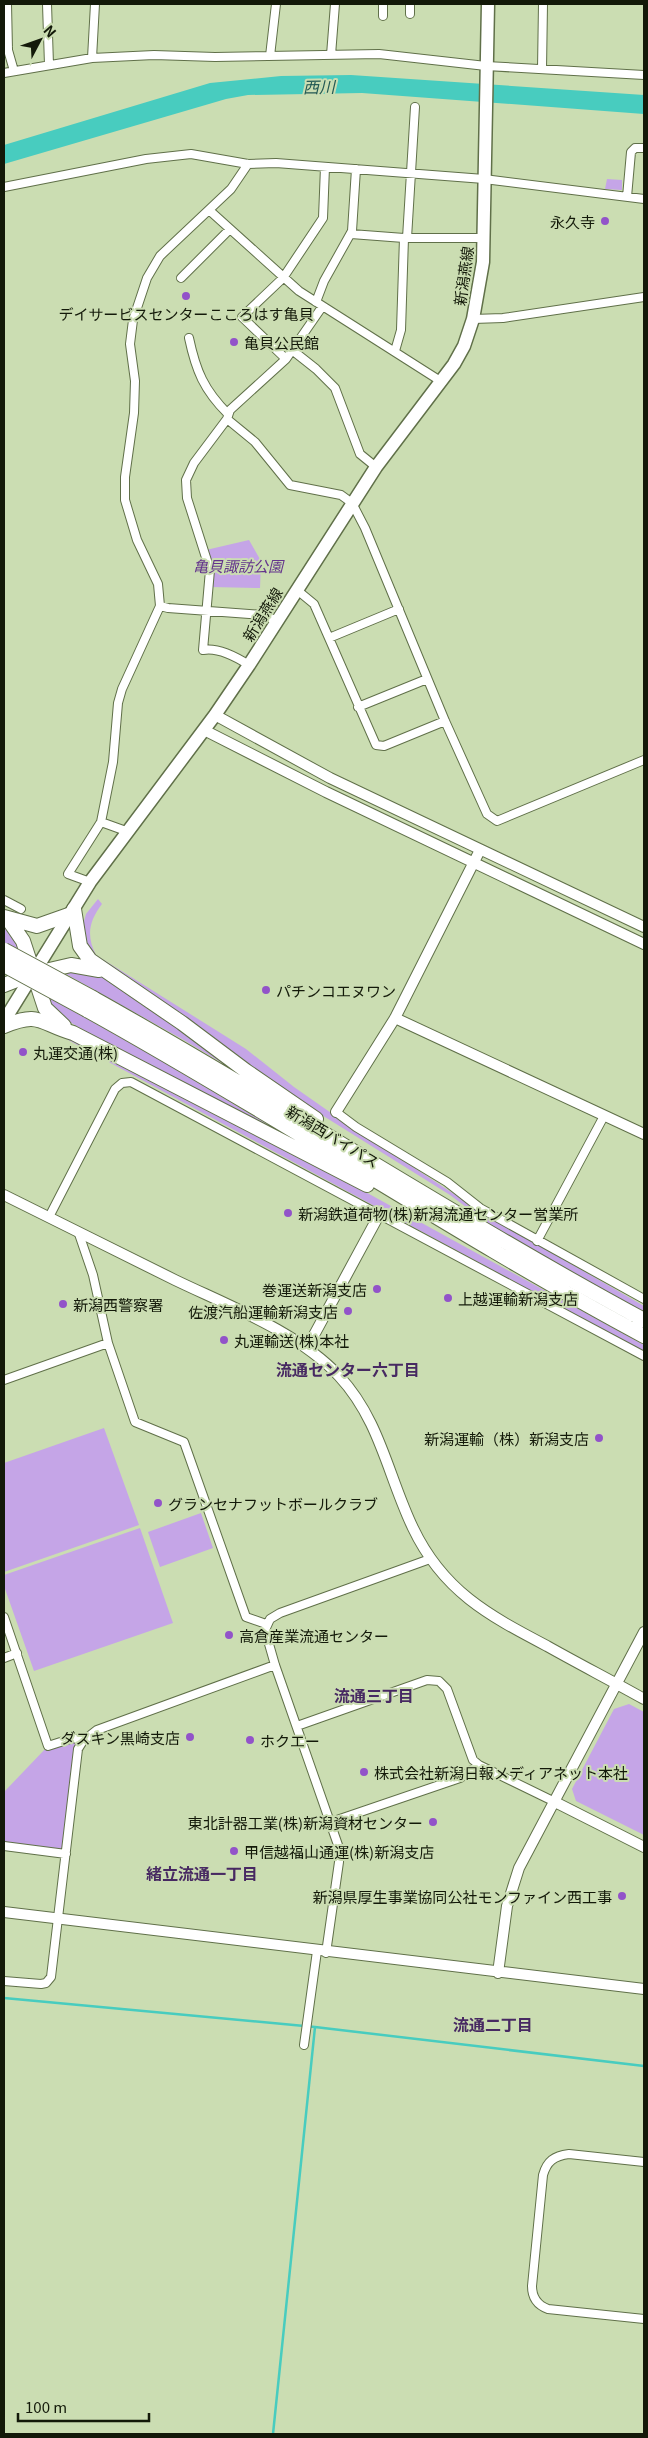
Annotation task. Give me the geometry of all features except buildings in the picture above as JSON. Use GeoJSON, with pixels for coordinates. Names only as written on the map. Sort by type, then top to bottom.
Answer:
{"type":"FeatureCollection","features":[{"type":"Feature","properties":{"kind":"highway"},"geometry":{"type":"LineString","coordinates":[[6,918],[37,926],[73,911],[80,946],[90,960],[182,1023],[460,1224]]}},
{"type":"Feature","properties":{"kind":"highway"},"geometry":{"type":"LineString","coordinates":[[6,918],[23,941],[32,974],[45,1008],[73,1033]]}},
{"type":"Feature","properties":{"kind":"highway","name":"新潟西バイパス"},"geometry":{"type":"LineString","coordinates":[[4,950],[213,1082],[460,1224],[644,1336]]}},
{"type":"Feature","properties":{"kind":"highway","name":"新潟西バイパス"},"geometry":{"type":"LineString","coordinates":[[4,965],[90,1004]]}},
{"type":"Feature","properties":{"kind":"highway"},"geometry":{"type":"LineString","coordinates":[[4,985],[32,974],[71,965],[104,971]]}},
{"type":"Feature","properties":{"kind":"highway"},"geometry":{"type":"LineString","coordinates":[[4,1026],[21,1019],[33,1018],[54,1028],[73,1033],[236,1116],[338,1171],[460,1224]]}},
{"type":"Feature","properties":{"kind":"highway","name":"新潟西バイパス"},"geometry":{"type":"LineString","coordinates":[[460,1224],[644,1320]]}},
{"type":"Feature","properties":{"kind":"main road"},"geometry":{"type":"LineString","coordinates":[[486,68],[488,4]]}},
{"type":"Feature","properties":{"kind":"main road","name":"新潟燕線"},"geometry":{"type":"LineString","coordinates":[[4,1021],[90,882],[215,715],[249,666],[376,467],[442,382],[464,346],[480,290],[484,238],[486,68]]}},
{"type":"Feature","properties":{"kind":"street"},"geometry":{"type":"LineString","coordinates":[[7,4],[8,50],[14,71]]}},
{"type":"Feature","properties":{"kind":"street"},"geometry":{"type":"LineString","coordinates":[[47,4],[49,65]]}},
{"type":"Feature","properties":{"kind":"street"},"geometry":{"type":"LineString","coordinates":[[92,58],[95,4]]}},
{"type":"Feature","properties":{"kind":"street"},"geometry":{"type":"LineString","coordinates":[[270,56],[276,4]]}},
{"type":"Feature","properties":{"kind":"street"},"geometry":{"type":"LineString","coordinates":[[331,55],[336,4]]}},
{"type":"Feature","properties":{"kind":"street"},"geometry":{"type":"LineString","coordinates":[[383,4],[383,16]]}},
{"type":"Feature","properties":{"kind":"street"},"geometry":{"type":"LineString","coordinates":[[410,4],[410,14]]}},
{"type":"Feature","properties":{"kind":"street"},"geometry":{"type":"LineString","coordinates":[[542,69],[543,4]]}},
{"type":"Feature","properties":{"kind":"street"},"geometry":{"type":"LineString","coordinates":[[4,74],[92,58],[154,55],[270,56],[379,54],[486,68],[644,75]]}},
{"type":"Feature","properties":{"kind":"street"},"geometry":{"type":"LineString","coordinates":[[395,351],[401,330],[414,106]]}},
{"type":"Feature","properties":{"kind":"street"},"geometry":{"type":"LineString","coordinates":[[628,197],[631,152],[635,148],[644,148]]}},
{"type":"Feature","properties":{"kind":"street"},"geometry":{"type":"LineString","coordinates":[[4,186],[146,159],[191,154],[248,164],[276,163],[484,179],[644,199]]}},
{"type":"Feature","properties":{"kind":"street"},"geometry":{"type":"LineString","coordinates":[[90,882],[68,874],[101,822],[113,762],[118,703],[122,689],[160,606],[158,584],[138,540],[125,500],[125,476],[135,398],[130,344],[132,326],[141,294],[153,266],[168,247],[232,189],[248,164]]}},
{"type":"Feature","properties":{"kind":"street"},"geometry":{"type":"LineString","coordinates":[[286,359],[242,317],[283,278],[323,218],[325,167]]}},
{"type":"Feature","properties":{"kind":"street"},"geometry":{"type":"LineString","coordinates":[[249,666],[237,657],[211,650],[203,650],[208,610],[209,563],[187,498],[186,480],[194,463],[248,392],[286,359],[319,304],[324,282],[351,234],[356,169]]}},
{"type":"Feature","properties":{"kind":"street"},"geometry":{"type":"LineString","coordinates":[[209,210],[283,278],[319,304],[442,382]]}},
{"type":"Feature","properties":{"kind":"street"},"geometry":{"type":"LineString","coordinates":[[182,278],[230,228]]}},
{"type":"Feature","properties":{"kind":"street"},"geometry":{"type":"LineString","coordinates":[[351,234],[405,238],[484,238]]}},
{"type":"Feature","properties":{"kind":"street"},"geometry":{"type":"LineString","coordinates":[[473,319],[503,318],[644,298]]}},
{"type":"Feature","properties":{"kind":"street"},"geometry":{"type":"LineString","coordinates":[[189,338],[195,368],[212,398],[228,417],[255,442],[290,485],[341,495],[352,503],[365,528],[445,721],[487,814],[498,821],[644,760]]}},
{"type":"Feature","properties":{"kind":"street"},"geometry":{"type":"LineString","coordinates":[[292,350],[316,368],[335,388],[360,454],[376,467]]}},
{"type":"Feature","properties":{"kind":"street"},"geometry":{"type":"LineString","coordinates":[[297,590],[314,604],[373,741],[380,746],[445,721]]}},
{"type":"Feature","properties":{"kind":"street"},"geometry":{"type":"LineString","coordinates":[[160,606],[264,615],[277,621]]}},
{"type":"Feature","properties":{"kind":"street"},"geometry":{"type":"LineString","coordinates":[[330,638],[399,609]]}},
{"type":"Feature","properties":{"kind":"street"},"geometry":{"type":"LineString","coordinates":[[358,707],[427,678]]}},
{"type":"Feature","properties":{"kind":"street"},"geometry":{"type":"LineString","coordinates":[[215,715],[330,778],[644,927]]}},
{"type":"Feature","properties":{"kind":"street"},"geometry":{"type":"LineString","coordinates":[[204,730],[473,863],[644,944]]}},
{"type":"Feature","properties":{"kind":"street"},"geometry":{"type":"LineString","coordinates":[[101,822],[126,832]]}},
{"type":"Feature","properties":{"kind":"street"},"geometry":{"type":"LineString","coordinates":[[480,850],[395,1018],[336,1112],[447,1182],[480,1208],[644,1299]]}},
{"type":"Feature","properties":{"kind":"street"},"geometry":{"type":"LineString","coordinates":[[4,900],[21,909]]}},
{"type":"Feature","properties":{"kind":"street"},"geometry":{"type":"LineString","coordinates":[[395,1018],[644,1134]]}},
{"type":"Feature","properties":{"kind":"street"},"geometry":{"type":"LineString","coordinates":[[49,1217],[115,1089],[126,1082],[137,1085],[644,1356]]}},
{"type":"Feature","properties":{"kind":"street"},"geometry":{"type":"LineString","coordinates":[[537,1241],[604,1116]]}},
{"type":"Feature","properties":{"kind":"street"},"geometry":{"type":"LineString","coordinates":[[4,1195],[79,1234],[254,1319],[307,1348],[339,1376],[372,1423],[412,1526],[430,1559],[451,1585],[480,1609],[644,1699]]}},
{"type":"Feature","properties":{"kind":"street"},"geometry":{"type":"LineString","coordinates":[[307,1348],[378,1215]]}},
{"type":"Feature","properties":{"kind":"street"},"geometry":{"type":"LineString","coordinates":[[79,1234],[93,1275],[108,1343],[135,1422],[184,1442],[246,1617],[266,1624]]}},
{"type":"Feature","properties":{"kind":"street"},"geometry":{"type":"LineString","coordinates":[[4,1380],[108,1343]]}},
{"type":"Feature","properties":{"kind":"street"},"geometry":{"type":"LineString","coordinates":[[304,2044],[306,2020],[322,1952],[339,1862],[338,1845],[265,1636],[266,1624],[280,1613],[430,1559]]}},
{"type":"Feature","properties":{"kind":"street"},"geometry":{"type":"LineString","coordinates":[[4,1617],[48,1746],[73,1738],[83,1742]]}},
{"type":"Feature","properties":{"kind":"street"},"geometry":{"type":"LineString","coordinates":[[498,1973],[505,1920],[514,1880],[644,1632]]}},
{"type":"Feature","properties":{"kind":"street"},"geometry":{"type":"LineString","coordinates":[[4,1658],[17,1653]]}},
{"type":"Feature","properties":{"kind":"street"},"geometry":{"type":"LineString","coordinates":[[4,1980],[41,1984],[49,1981],[51,1977],[78,1749],[83,1742],[97,1730],[275,1665]]}},
{"type":"Feature","properties":{"kind":"street"},"geometry":{"type":"LineString","coordinates":[[297,1726],[434,1680],[439,1681],[447,1689],[470,1753],[479,1765],[644,1847]]}},
{"type":"Feature","properties":{"kind":"street"},"geometry":{"type":"LineString","coordinates":[[331,1822],[460,1778],[479,1765]]}},
{"type":"Feature","properties":{"kind":"street"},"geometry":{"type":"LineString","coordinates":[[4,1846],[66,1854]]}},
{"type":"Feature","properties":{"kind":"street"},"geometry":{"type":"LineString","coordinates":[[4,1912],[322,1952],[644,1989]]}},
{"type":"Feature","properties":{"kind":"street"},"geometry":{"type":"LineString","coordinates":[[644,2162],[568,2154],[559,2155],[551,2160],[542,2176],[532,2294],[537,2302],[548,2309],[644,2319]]}},
{"type":"Feature","properties":{"kind":"green space"},"geometry":{"type":"Polygon","coordinates":[[[607,179],[622,180],[622,190],[605,189],[607,179]]]}},
{"type":"Feature","properties":{"kind":"green space","name":"亀貝諏訪公園"},"geometry":{"type":"Polygon","coordinates":[[[249,540],[261,561],[260,588],[211,587],[206,550],[249,540]]]}},
{"type":"Feature","properties":{"kind":"green space"},"geometry":{"type":"Polygon","coordinates":[[[98,899],[102,904],[94,916],[90,929],[91,941],[96,955],[246,1049],[294,1087],[344,1122],[483,1213],[644,1306],[644,1313],[494,1228],[450,1195],[325,1117],[235,1055],[128,977],[93,956],[80,936],[86,914],[98,899]]]}},
{"type":"Feature","properties":{"kind":"green space"},"geometry":{"type":"Polygon","coordinates":[[[4,923],[22,951],[4,942],[4,923]]]}},
{"type":"Feature","properties":{"kind":"green space"},"geometry":{"type":"Polygon","coordinates":[[[57,969],[88,969],[118,986],[259,1085],[182,1039],[57,969]]]}},
{"type":"Feature","properties":{"kind":"green space"},"geometry":{"type":"Polygon","coordinates":[[[46,996],[150,1054],[287,1136],[108,1046],[59,1015],[46,996]]]}},
{"type":"Feature","properties":{"kind":"green space"},"geometry":{"type":"Polygon","coordinates":[[[35,1022],[271,1140],[644,1345],[644,1352],[35,1022]]]}},
{"type":"Feature","properties":{"kind":"green space"},"geometry":{"type":"Polygon","coordinates":[[[104,1428],[139,1525],[4,1572],[4,1463],[104,1428]]]}},
{"type":"Feature","properties":{"kind":"green space"},"geometry":{"type":"Polygon","coordinates":[[[201,1513],[213,1548],[160,1567],[148,1532],[201,1513]]]}},
{"type":"Feature","properties":{"kind":"green space"},"geometry":{"type":"Polygon","coordinates":[[[140,1528],[173,1623],[34,1671],[4,1586],[4,1575],[140,1528]]]}},
{"type":"Feature","properties":{"kind":"green space"},"geometry":{"type":"Polygon","coordinates":[[[629,1704],[644,1712],[644,1835],[576,1801],[572,1789],[614,1709],[629,1704]]]}},
{"type":"Feature","properties":{"kind":"green space"},"geometry":{"type":"Polygon","coordinates":[[[73,1738],[83,1741],[64,1854],[4,1846],[4,1792],[48,1746],[73,1738]]]}},
{"type":"Feature","properties":{"kind":"water","name":"西川"},"geometry":{"type":"Polygon","coordinates":[[[351,75],[644,95],[644,114],[362,93],[248,95],[226,99],[4,164],[4,145],[210,83],[281,76],[351,75]]]}},
{"type":"Feature","properties":{"kind":"waterway"},"geometry":{"type":"LineString","coordinates":[[4,1998],[315,2027],[644,2066]]}},
{"type":"Feature","properties":{"kind":"waterway"},"geometry":{"type":"LineString","coordinates":[[273,2434],[315,2027]]}},
{"type":"Feature","properties":{"kind":"place","name":"永久寺"},"geometry":{"type":"Point","coordinates":[605,221]}},
{"type":"Feature","properties":{"kind":"place","name":"デイサービスセンターこころはす亀貝"},"geometry":{"type":"Point","coordinates":[186,296]}},
{"type":"Feature","properties":{"kind":"place","name":"亀貝公民館"},"geometry":{"type":"Point","coordinates":[234,342]}},
{"type":"Feature","properties":{"kind":"place","name":"パチンコエヌワン"},"geometry":{"type":"Point","coordinates":[266,990]}},
{"type":"Feature","properties":{"kind":"place","name":"丸運交通(株)"},"geometry":{"type":"Point","coordinates":[23,1052]}},
{"type":"Feature","properties":{"kind":"place","name":"新潟鉄道荷物(株)新潟流通センター営業所"},"geometry":{"type":"Point","coordinates":[288,1213]}},
{"type":"Feature","properties":{"kind":"place","name":"巻運送新潟支店"},"geometry":{"type":"Point","coordinates":[377,1289]}},
{"type":"Feature","properties":{"kind":"place","name":"上越運輸新潟支店"},"geometry":{"type":"Point","coordinates":[448,1298]}},
{"type":"Feature","properties":{"kind":"place","name":"新潟西警察署"},"geometry":{"type":"Point","coordinates":[63,1304]}},
{"type":"Feature","properties":{"kind":"place","name":"佐渡汽船運輸新潟支店"},"geometry":{"type":"Point","coordinates":[348,1311]}},
{"type":"Feature","properties":{"kind":"place","name":"丸運輸送(株)本社"},"geometry":{"type":"Point","coordinates":[224,1340]}},
{"type":"Feature","properties":{"kind":"place","name":"新潟運輸（株）新潟支店"},"geometry":{"type":"Point","coordinates":[599,1438]}},
{"type":"Feature","properties":{"kind":"place","name":"グランセナフットボールクラブ"},"geometry":{"type":"Point","coordinates":[158,1503]}},
{"type":"Feature","properties":{"kind":"place","name":"高倉産業流通センター"},"geometry":{"type":"Point","coordinates":[229,1635]}},
{"type":"Feature","properties":{"kind":"place","name":"ダスキン黒崎支店"},"geometry":{"type":"Point","coordinates":[190,1737]}},
{"type":"Feature","properties":{"kind":"place","name":"ホクエー"},"geometry":{"type":"Point","coordinates":[250,1740]}},
{"type":"Feature","properties":{"kind":"place","name":"株式会社新潟日報メディアネット本社"},"geometry":{"type":"Point","coordinates":[364,1772]}},
{"type":"Feature","properties":{"kind":"place","name":"東北計器工業(株)新潟資材センター"},"geometry":{"type":"Point","coordinates":[433,1822]}},
{"type":"Feature","properties":{"kind":"place","name":"甲信越福山通運(株)新潟支店"},"geometry":{"type":"Point","coordinates":[234,1851]}},
{"type":"Feature","properties":{"kind":"place","name":"新潟県厚生事業協同公社モンファイン西工事"},"geometry":{"type":"Point","coordinates":[622,1896]}},
{"type":"Feature","properties":{"kind":"district","name":"流通センター六丁目"},"geometry":{"type":"Point","coordinates":[348,1369]}},
{"type":"Feature","properties":{"kind":"district","name":"流通三丁目"},"geometry":{"type":"Point","coordinates":[374,1695]}},
{"type":"Feature","properties":{"kind":"district","name":"緒立流通一丁目"},"geometry":{"type":"Point","coordinates":[202,1873]}},
{"type":"Feature","properties":{"kind":"district","name":"流通二丁目"},"geometry":{"type":"Point","coordinates":[493,2024]}}]}
